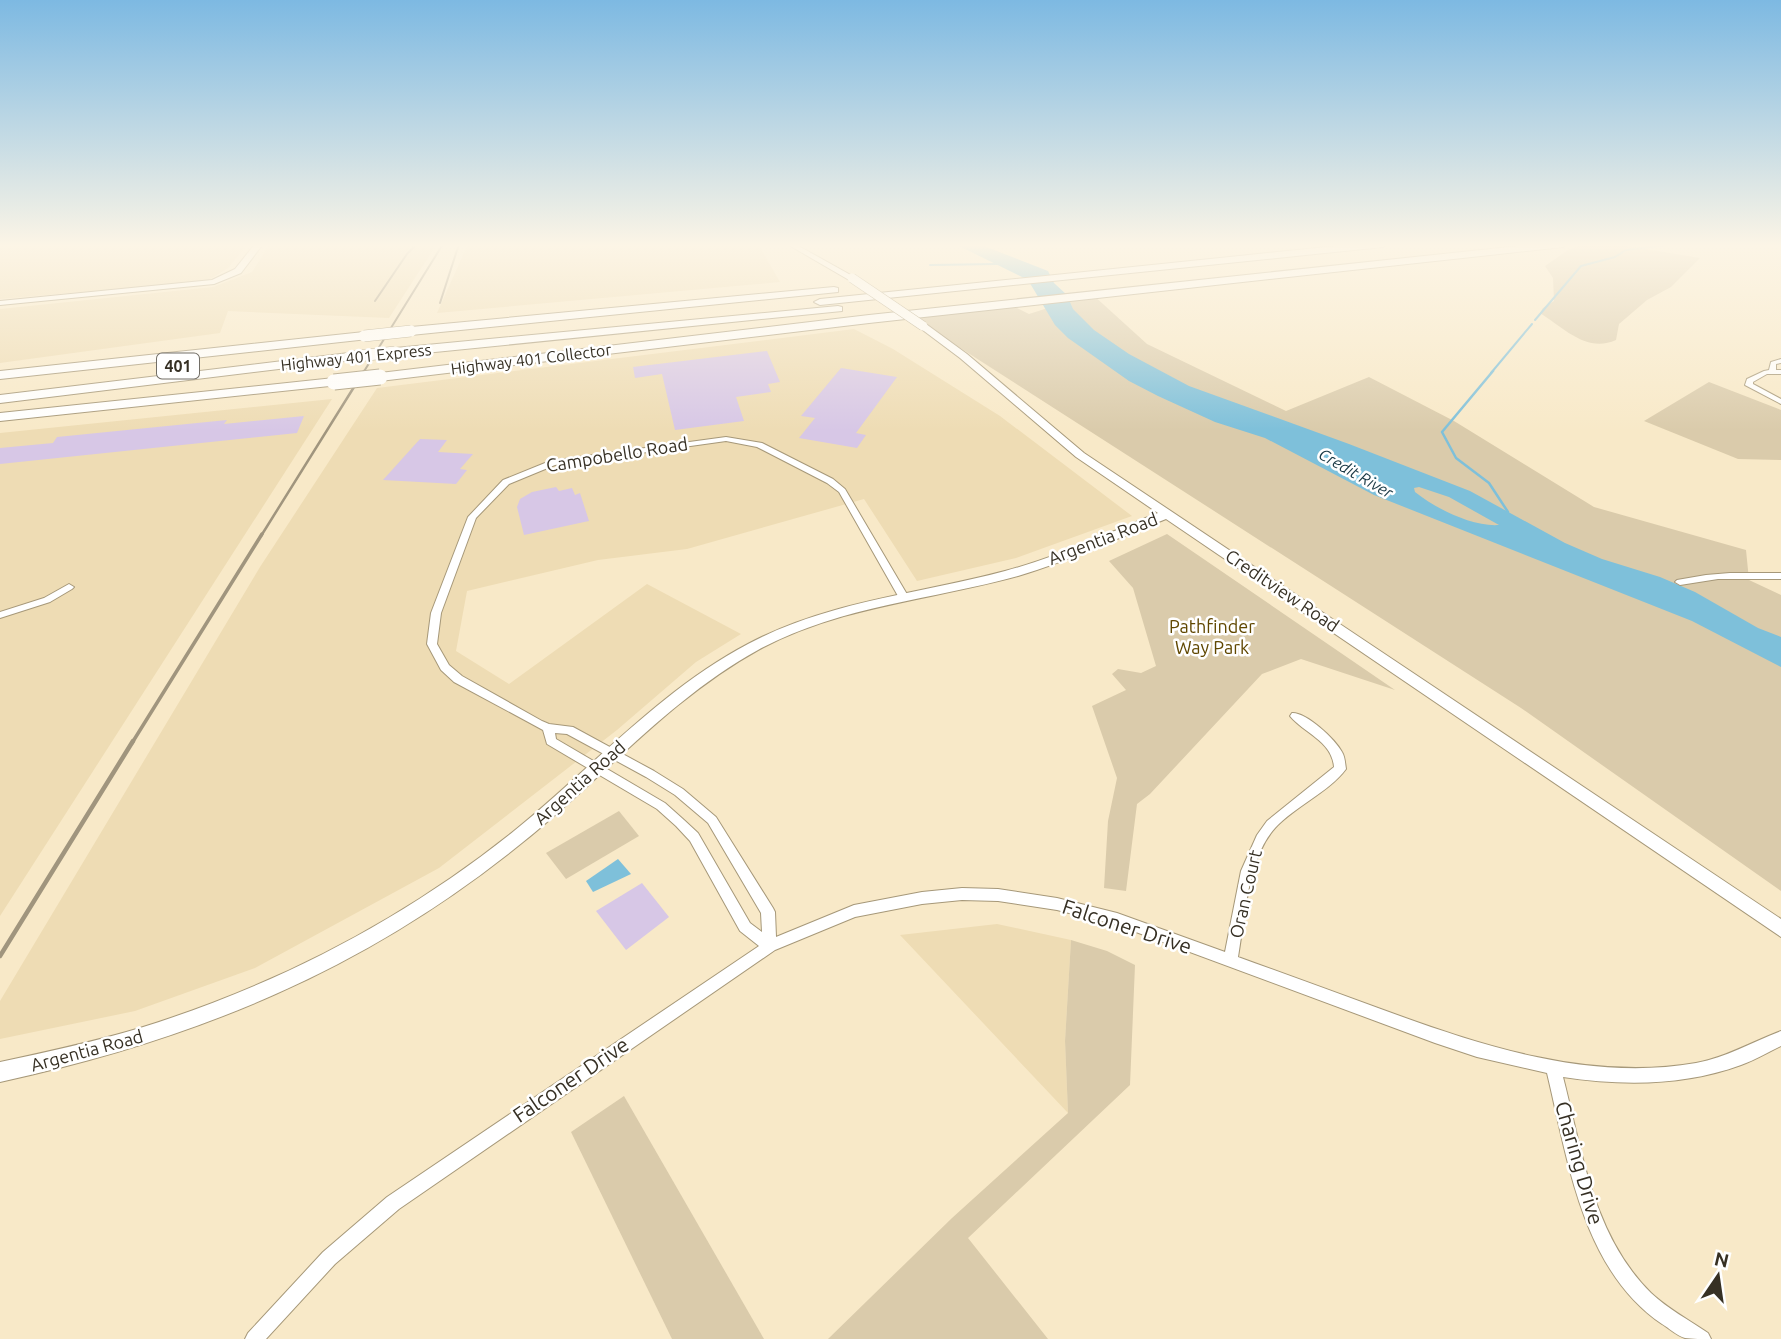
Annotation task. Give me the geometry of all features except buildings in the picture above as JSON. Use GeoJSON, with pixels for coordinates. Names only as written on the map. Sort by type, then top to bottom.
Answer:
{"type":"FeatureCollection","features":[{"type":"Feature","properties":{"kind":"highway","name":"401"},"geometry":{"type":"LineString","coordinates":[[0,375],[357,346],[411,331],[665,306]]}},
{"type":"Feature","properties":{"kind":"highway","name":"Highway 401 Express"},"geometry":{"type":"LineString","coordinates":[[0,386],[357,346],[398,347],[865,306]]}},
{"type":"Feature","properties":{"kind":"highway","name":"Highway 401 Collector"},"geometry":{"type":"LineString","coordinates":[[0,417],[338,375],[869,319],[936,306]]}},
{"type":"Feature","properties":{"kind":"highway","name":"Highway 401 Express"},"geometry":{"type":"LineString","coordinates":[[0,399],[357,346]]}},
{"type":"Feature","properties":{"kind":"highway"},"geometry":{"type":"LineString","coordinates":[[0,407],[338,375]]}},
{"type":"Feature","properties":{"kind":"street","name":"Creditview Road"},"geometry":{"type":"LineString","coordinates":[[894,306],[966,357],[1045,428],[1167,514],[1781,929]]}},
{"type":"Feature","properties":{"kind":"street"},"geometry":{"type":"LineString","coordinates":[[1772,371],[1773,363],[1781,360]]}},
{"type":"Feature","properties":{"kind":"street"},"geometry":{"type":"LineString","coordinates":[[1781,372],[1772,371],[1751,381],[1749,385],[1781,401]]}},
{"type":"Feature","properties":{"kind":"street","name":"Campobello Road"},"geometry":{"type":"LineString","coordinates":[[770,946],[768,912],[712,820],[679,792],[569,730],[548,728],[458,679],[445,667],[432,644],[436,613],[471,517],[506,482],[529,471],[575,459],[713,440],[759,445],[831,481],[842,491],[903,596]]}},
{"type":"Feature","properties":{"kind":"street","name":"Argentia Road"},"geometry":{"type":"LineString","coordinates":[[0,1072],[51,1063],[147,1035],[275,987],[367,940],[448,890],[519,837],[702,677],[755,646],[798,626],[903,596],[1014,573],[1167,514]]}},
{"type":"Feature","properties":{"kind":"street"},"geometry":{"type":"LineString","coordinates":[[1680,582],[1706,576],[1737,574],[1781,576]]}},
{"type":"Feature","properties":{"kind":"street"},"geometry":{"type":"LineString","coordinates":[[0,615],[47,600],[69,587]]}},
{"type":"Feature","properties":{"kind":"street","name":"Oran Court"},"geometry":{"type":"LineString","coordinates":[[1230,961],[1251,858],[1262,835],[1271,824],[1340,769],[1341,758],[1335,748],[1296,716]]}},
{"type":"Feature","properties":{"kind":"street","name":"Campobello Road"},"geometry":{"type":"LineString","coordinates":[[548,728],[551,741],[650,800],[680,822],[694,837],[745,927],[770,946]]}},
{"type":"Feature","properties":{"kind":"street","name":"Falconer Drive"},"geometry":{"type":"LineString","coordinates":[[254,1339],[329,1258],[393,1203],[770,946],[817,924],[883,904],[962,894],[998,895],[1084,910],[1486,1053],[1553,1069],[1647,1076],[1695,1071],[1726,1064],[1781,1038]]}},
{"type":"Feature","properties":{"kind":"street","name":"Charing Drive"},"geometry":{"type":"LineString","coordinates":[[1553,1069],[1587,1206],[1599,1234],[1643,1297],[1702,1339]]}},
{"type":"Feature","properties":{"kind":"shaded area"},"geometry":{"type":"Polygon","coordinates":[[[24,306],[396,306],[389,318],[228,311],[220,333],[0,363],[0,309],[24,306]]]}},
{"type":"Feature","properties":{"kind":"shaded area"},"geometry":{"type":"Polygon","coordinates":[[[440,306],[509,306],[437,313],[440,306]]]}},
{"type":"Feature","properties":{"kind":"shaded area"},"geometry":{"type":"Polygon","coordinates":[[[854,329],[893,349],[1000,416],[1132,516],[1016,558],[917,581],[864,499],[687,549],[598,560],[467,591],[456,651],[509,684],[647,584],[741,634],[696,662],[617,730],[439,868],[255,968],[135,1011],[0,1039],[0,1001],[260,567],[377,388],[854,329]]]}},
{"type":"Feature","properties":{"kind":"shaded area"},"geometry":{"type":"Polygon","coordinates":[[[332,399],[0,916],[0,433],[332,399]]]}},
{"type":"Feature","properties":{"kind":"shaded area"},"geometry":{"type":"Polygon","coordinates":[[[997,924],[1071,940],[1065,1041],[1068,1113],[900,935],[997,924]]]}},
{"type":"Feature","properties":{"kind":"green space"},"geometry":{"type":"Polygon","coordinates":[[[1053,306],[1106,306],[1147,344],[1286,411],[1369,377],[1454,421],[1594,507],[1746,550],[1749,580],[1781,595],[1781,891],[1521,708],[912,317],[1015,307],[1029,314],[1053,306]]]}},
{"type":"Feature","properties":{"kind":"green space"},"geometry":{"type":"Polygon","coordinates":[[[1639,306],[1619,324],[1616,340],[1595,344],[1567,332],[1540,313],[1543,308],[1639,306]]]}},
{"type":"Feature","properties":{"kind":"green space"},"geometry":{"type":"Polygon","coordinates":[[[1709,382],[1781,410],[1781,460],[1738,459],[1644,421],[1709,382]]]}},
{"type":"Feature","properties":{"kind":"green space","name":"Pathfinder Way Park"},"geometry":{"type":"Polygon","coordinates":[[[1167,534],[1395,690],[1301,659],[1262,674],[1150,794],[1137,804],[1126,891],[1104,888],[1108,821],[1117,778],[1092,706],[1126,690],[1112,674],[1118,669],[1141,673],[1156,666],[1133,588],[1109,561],[1167,534]]]}},
{"type":"Feature","properties":{"kind":"green space"},"geometry":{"type":"Polygon","coordinates":[[[619,811],[639,836],[566,879],[546,853],[619,811]]]}},
{"type":"Feature","properties":{"kind":"green space"},"geometry":{"type":"Polygon","coordinates":[[[1071,940],[1107,951],[1135,965],[1130,1085],[968,1238],[1048,1339],[828,1339],[952,1218],[1068,1113],[1065,1041],[1071,940]]]}},
{"type":"Feature","properties":{"kind":"green space"},"geometry":{"type":"Polygon","coordinates":[[[624,1096],[764,1339],[672,1339],[571,1132],[624,1096]]]}},
{"type":"Feature","properties":{"kind":"water","name":"Credit River"},"geometry":{"type":"Polygon","coordinates":[[[1044,306],[1072,306],[1094,330],[1129,354],[1189,386],[1470,491],[1565,543],[1695,592],[1758,628],[1781,637],[1781,667],[1692,621],[1374,495],[1265,438],[1215,422],[1158,396],[1129,381],[1068,338],[1055,325],[1044,306]],[[1419,487],[1414,488],[1423,498],[1454,515],[1477,523],[1499,525],[1449,497],[1419,487]]]}},
{"type":"Feature","properties":{"kind":"water"},"geometry":{"type":"Polygon","coordinates":[[[618,859],[631,874],[593,892],[586,881],[618,859]]]}},
{"type":"Feature","properties":{"kind":"waterway"},"geometry":{"type":"LineString","coordinates":[[1535,320],[1547,306]]}},
{"type":"Feature","properties":{"kind":"waterway"},"geometry":{"type":"LineString","coordinates":[[1491,373],[1532,324]]}},
{"type":"Feature","properties":{"kind":"waterway"},"geometry":{"type":"LineString","coordinates":[[1493,371],[1442,432],[1456,458],[1489,483],[1508,512]]}},
{"type":"Feature","properties":{"kind":"railway"},"geometry":{"type":"LineString","coordinates":[[363,373],[404,306]]}},
{"type":"Feature","properties":{"kind":"railway"},"geometry":{"type":"LineString","coordinates":[[261,536],[364,371]]}},
{"type":"Feature","properties":{"kind":"railway"},"geometry":{"type":"LineString","coordinates":[[132,743],[262,534]]}},
{"type":"Feature","properties":{"kind":"railway"},"geometry":{"type":"LineString","coordinates":[[0,956],[133,741]]}}]}
